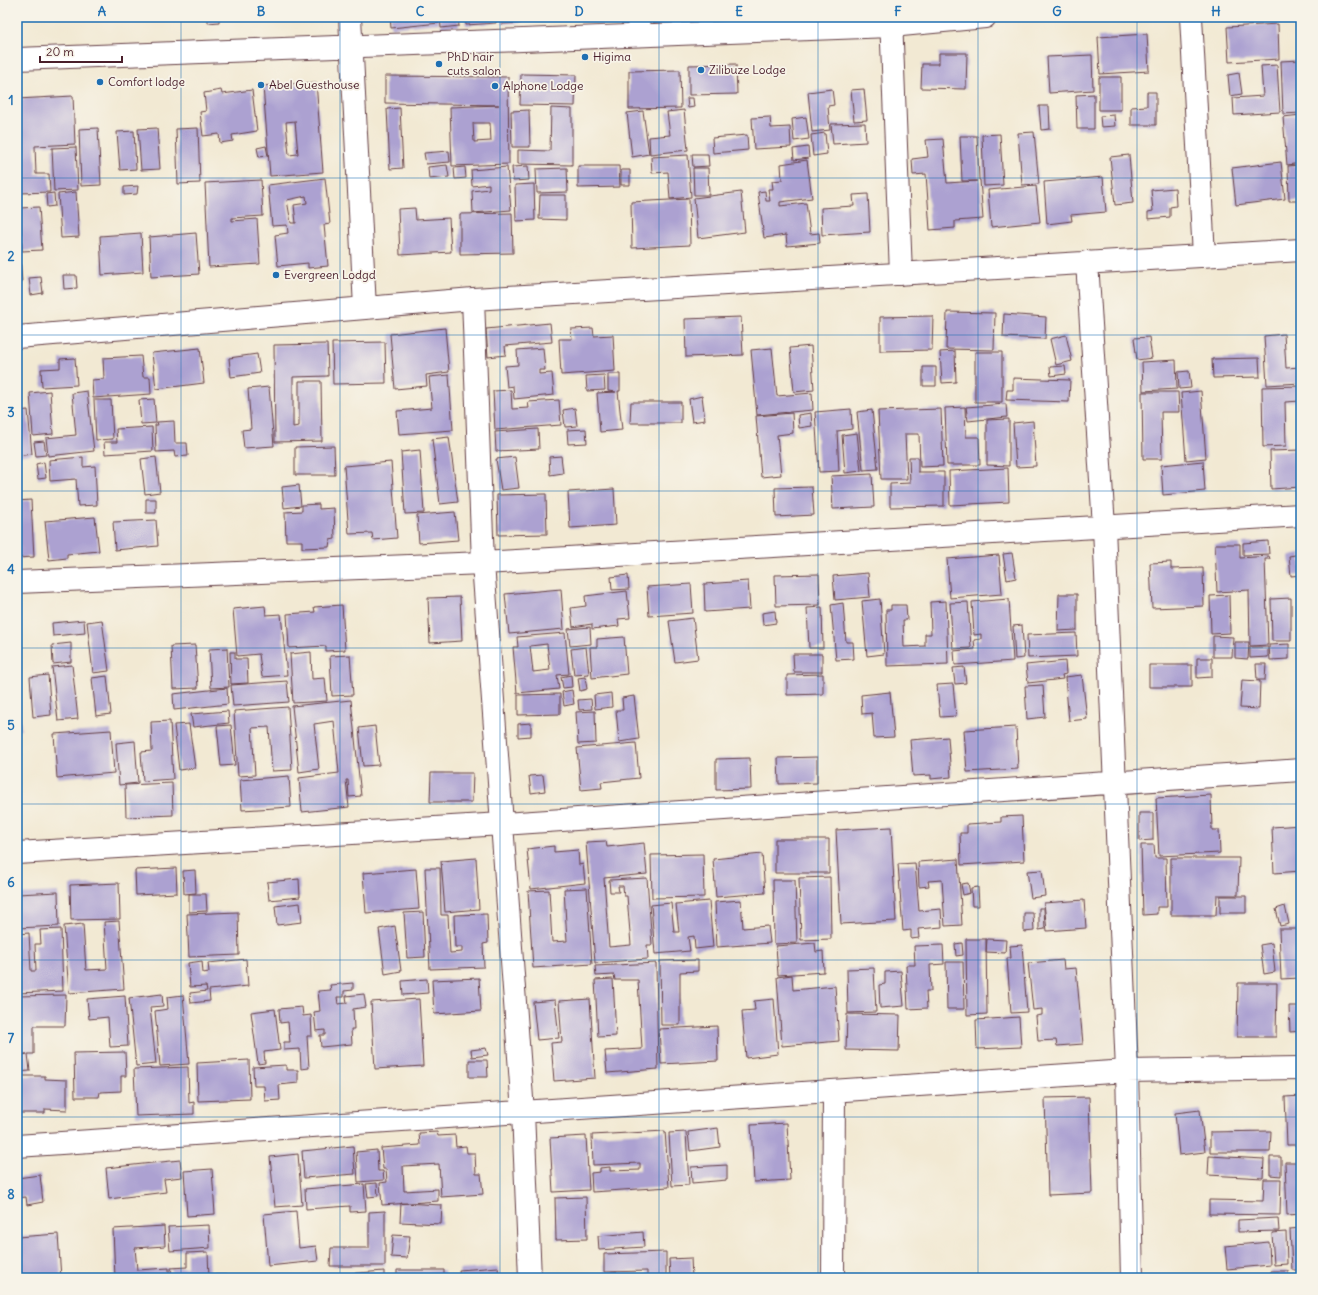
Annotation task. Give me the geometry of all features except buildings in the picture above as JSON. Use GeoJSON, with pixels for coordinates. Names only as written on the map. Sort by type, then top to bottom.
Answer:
{"type":"FeatureCollection","features":[{"type":"Feature","properties":{"kind":"street"},"geometry":{"type":"LineString","coordinates":[[350,17],[365,308]]}},
{"type":"Feature","properties":{"kind":"street"},"geometry":{"type":"LineString","coordinates":[[17,59],[352,46],[638,26],[891,21],[985,17]]}},
{"type":"Feature","properties":{"kind":"street"},"geometry":{"type":"LineString","coordinates":[[1191,17],[1204,256]]}},
{"type":"Feature","properties":{"kind":"street"},"geometry":{"type":"LineString","coordinates":[[891,21],[900,274]]}},
{"type":"Feature","properties":{"kind":"street"},"geometry":{"type":"LineString","coordinates":[[17,337],[473,299],[1301,250]]}},
{"type":"Feature","properties":{"kind":"street"},"geometry":{"type":"LineString","coordinates":[[1087,262],[1104,527],[1127,1071],[1132,1278]]}},
{"type":"Feature","properties":{"kind":"street"},"geometry":{"type":"LineString","coordinates":[[473,299],[483,563],[523,1112],[530,1278]]}},
{"type":"Feature","properties":{"kind":"street"},"geometry":{"type":"LineString","coordinates":[[17,582],[483,563],[1301,515]]}},
{"type":"Feature","properties":{"kind":"street"},"geometry":{"type":"LineString","coordinates":[[17,853],[502,824],[1115,784],[1301,770]]}},
{"type":"Feature","properties":{"kind":"street"},"geometry":{"type":"LineString","coordinates":[[17,1146],[1127,1071],[1301,1068]]}},
{"type":"Feature","properties":{"kind":"street"},"geometry":{"type":"LineString","coordinates":[[834,1091],[834,1278]]}},
{"type":"Feature","properties":{"kind":"place","name":"Higima"},"geometry":{"type":"Point","coordinates":[585,57]}},
{"type":"Feature","properties":{"kind":"place","name":"PhD hair cuts salon"},"geometry":{"type":"Point","coordinates":[439,64]}},
{"type":"Feature","properties":{"kind":"place","name":"Zilibuze Lodge"},"geometry":{"type":"Point","coordinates":[701,70]}},
{"type":"Feature","properties":{"kind":"place","name":"Comfort lodge"},"geometry":{"type":"Point","coordinates":[100,82]}},
{"type":"Feature","properties":{"kind":"place","name":"Abel Guesthouse"},"geometry":{"type":"Point","coordinates":[261,85]}},
{"type":"Feature","properties":{"kind":"place","name":"Alphone Lodge"},"geometry":{"type":"Point","coordinates":[495,86]}},
{"type":"Feature","properties":{"kind":"place","name":"Evergreen Lodgd"},"geometry":{"type":"Point","coordinates":[276,275]}}]}
